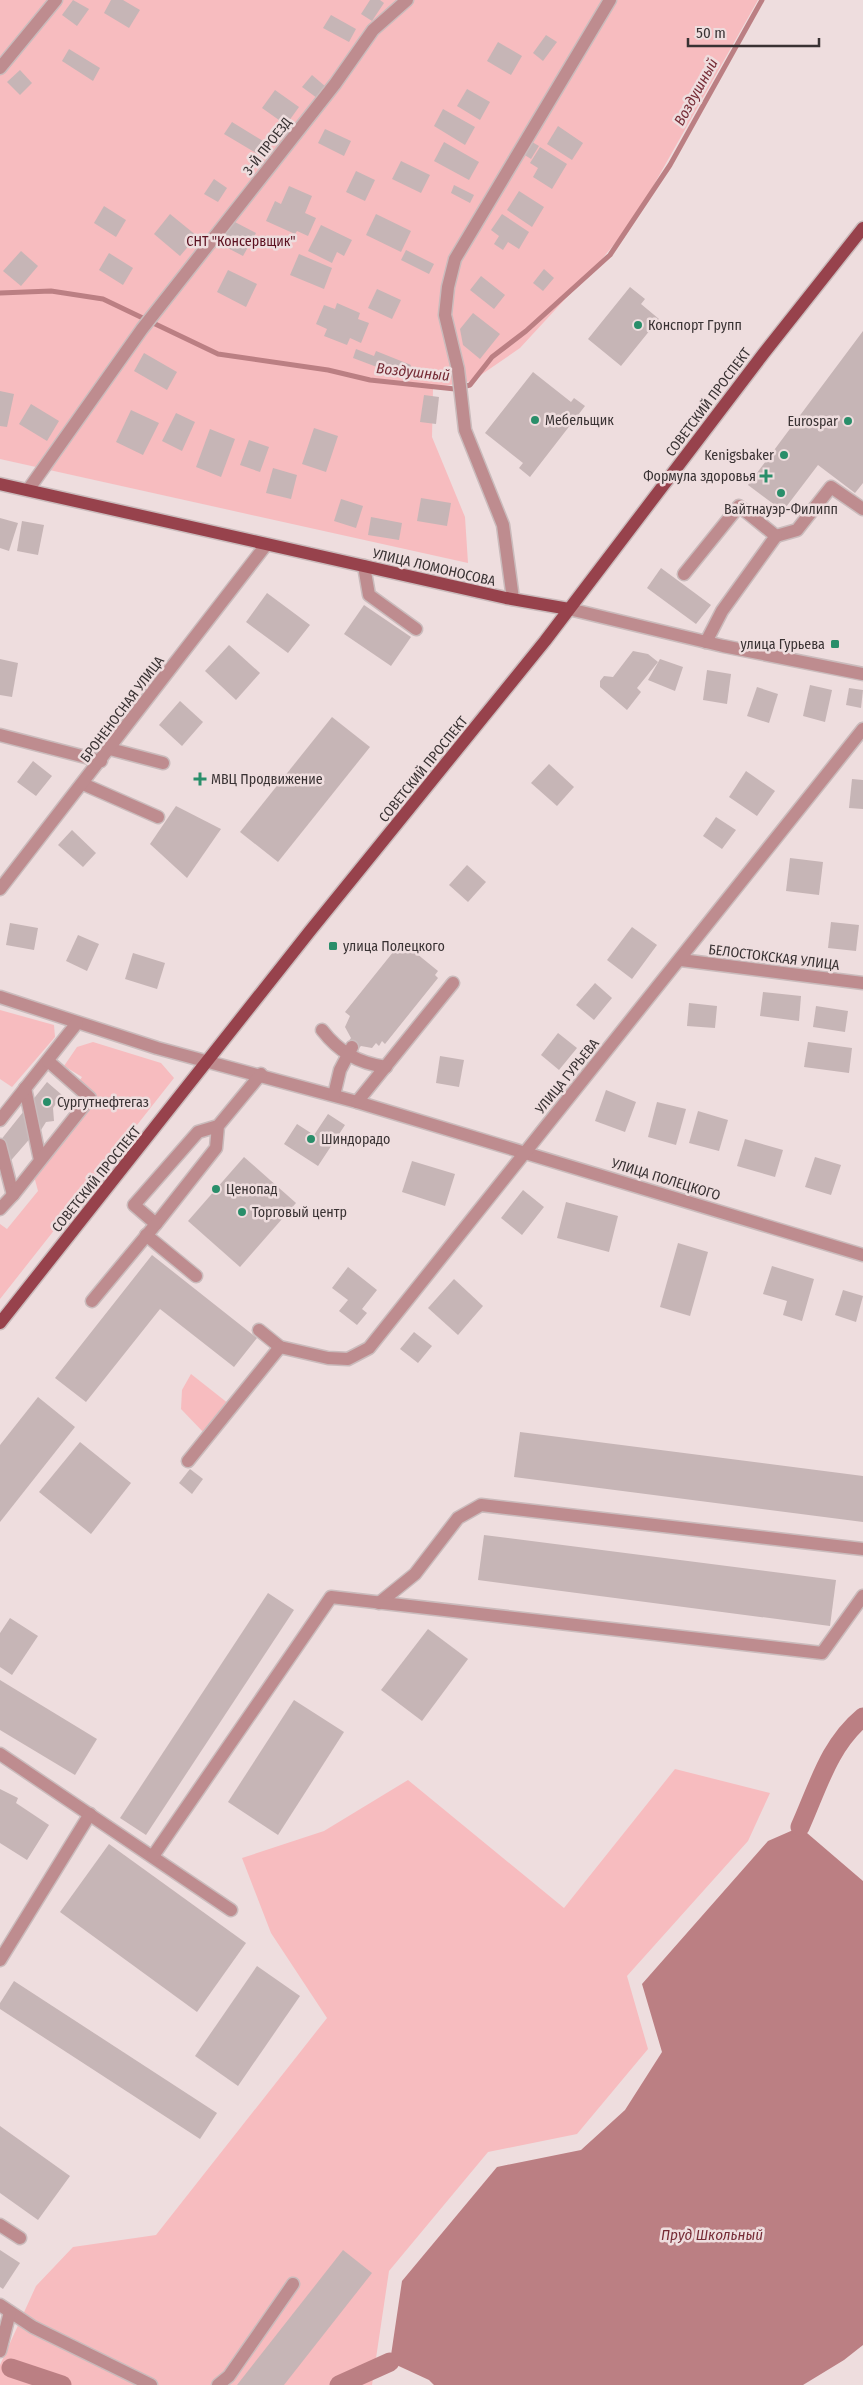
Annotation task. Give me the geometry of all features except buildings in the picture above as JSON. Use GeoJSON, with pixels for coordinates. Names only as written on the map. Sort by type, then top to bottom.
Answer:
{"type":"FeatureCollection","features":[{"type":"Feature","properties":{"kind":"main road","name":"СОВЕТСКИЙ ПРОСПЕКТ"},"geometry":{"type":"LineString","coordinates":[[0,1323],[310,931],[464,743],[569,609],[764,353],[863,228]]}},
{"type":"Feature","properties":{"kind":"main road","name":"УЛИЦА ЛОМОНОСОВА"},"geometry":{"type":"LineString","coordinates":[[0,484],[513,600],[569,609]]}},
{"type":"Feature","properties":{"kind":"street"},"geometry":{"type":"LineString","coordinates":[[0,68],[56,0]]}},
{"type":"Feature","properties":{"kind":"street","name":"3-Й ПРОЕЗД"},"geometry":{"type":"LineString","coordinates":[[28,490],[142,329],[335,84],[373,30],[407,0]]}},
{"type":"Feature","properties":{"kind":"street"},"geometry":{"type":"LineString","coordinates":[[513,600],[503,525],[465,430],[459,380],[445,315],[455,260],[610,0]]}},
{"type":"Feature","properties":{"kind":"street"},"geometry":{"type":"LineString","coordinates":[[706,642],[722,611],[776,536],[797,530],[831,487],[863,510]]}},
{"type":"Feature","properties":{"kind":"street"},"geometry":{"type":"LineString","coordinates":[[684,574],[739,506],[776,536]]}},
{"type":"Feature","properties":{"kind":"street","name":"БРОНЕНОСНАЯ УЛИЦА"},"geometry":{"type":"LineString","coordinates":[[0,889],[101,761],[266,545]]}},
{"type":"Feature","properties":{"kind":"street"},"geometry":{"type":"LineString","coordinates":[[364,566],[368,595],[416,629]]}},
{"type":"Feature","properties":{"kind":"street","name":"УЛИЦА ЛОМОНОСОВА"},"geometry":{"type":"LineString","coordinates":[[569,609],[706,642],[863,674]]}},
{"type":"Feature","properties":{"kind":"street","name":"УЛИЦА ГУРЬЕВА"},"geometry":{"type":"LineString","coordinates":[[259,1330],[280,1346],[328,1358],[348,1358],[369,1348],[863,730]]}},
{"type":"Feature","properties":{"kind":"street"},"geometry":{"type":"LineString","coordinates":[[0,735],[101,761]]}},
{"type":"Feature","properties":{"kind":"street"},"geometry":{"type":"LineString","coordinates":[[110,749],[163,763]]}},
{"type":"Feature","properties":{"kind":"street"},"geometry":{"type":"LineString","coordinates":[[83,784],[158,816]]}},
{"type":"Feature","properties":{"kind":"street","name":"БЕЛОСТОКСКАЯ УЛИЦА"},"geometry":{"type":"LineString","coordinates":[[681,960],[863,984]]}},
{"type":"Feature","properties":{"kind":"street"},"geometry":{"type":"LineString","coordinates":[[357,1102],[452,983]]}},
{"type":"Feature","properties":{"kind":"street","name":"УЛИЦА ПОЛЕЦКОГО"},"geometry":{"type":"LineString","coordinates":[[0,997],[77,1023],[334,1095],[863,1255]]}},
{"type":"Feature","properties":{"kind":"street"},"geometry":{"type":"LineString","coordinates":[[0,1120],[77,1023]]}},
{"type":"Feature","properties":{"kind":"street"},"geometry":{"type":"LineString","coordinates":[[322,1030],[330,1040],[349,1051],[361,1062],[386,1067]]}},
{"type":"Feature","properties":{"kind":"street"},"geometry":{"type":"LineString","coordinates":[[334,1095],[349,1051]]}},
{"type":"Feature","properties":{"kind":"street"},"geometry":{"type":"LineString","coordinates":[[0,1209],[14,1195],[90,1098],[48,1061]]}},
{"type":"Feature","properties":{"kind":"street"},"geometry":{"type":"LineString","coordinates":[[156,1224],[134,1205],[198,1132],[218,1126],[261,1074]]}},
{"type":"Feature","properties":{"kind":"street"},"geometry":{"type":"LineString","coordinates":[[25,1088],[40,1160]]}},
{"type":"Feature","properties":{"kind":"street"},"geometry":{"type":"LineString","coordinates":[[92,1301],[216,1148],[218,1126]]}},
{"type":"Feature","properties":{"kind":"street"},"geometry":{"type":"LineString","coordinates":[[0,1145],[14,1195]]}},
{"type":"Feature","properties":{"kind":"street"},"geometry":{"type":"LineString","coordinates":[[146,1235],[196,1276]]}},
{"type":"Feature","properties":{"kind":"street"},"geometry":{"type":"LineString","coordinates":[[188,1462],[280,1346]]}},
{"type":"Feature","properties":{"kind":"street"},"geometry":{"type":"LineString","coordinates":[[379,1603],[415,1574],[458,1518],[481,1505],[863,1549]]}},
{"type":"Feature","properties":{"kind":"street"},"geometry":{"type":"LineString","coordinates":[[153,1856],[331,1597],[822,1653],[863,1596]]}},
{"type":"Feature","properties":{"kind":"street"},"geometry":{"type":"LineString","coordinates":[[0,1754],[231,1910]]}},
{"type":"Feature","properties":{"kind":"street"},"geometry":{"type":"LineString","coordinates":[[0,1960],[90,1814]]}},
{"type":"Feature","properties":{"kind":"street"},"geometry":{"type":"LineString","coordinates":[[0,2225],[20,2238]]}},
{"type":"Feature","properties":{"kind":"street"},"geometry":{"type":"LineString","coordinates":[[218,2385],[230,2376],[293,2284]]}},
{"type":"Feature","properties":{"kind":"street"},"geometry":{"type":"LineString","coordinates":[[0,2351],[5,2308],[33,2327],[151,2385]]}},
{"type":"Feature","properties":{"kind":"green space","name":"СНТ \"Консервщик\""},"geometry":{"type":"Polygon","coordinates":[[[0,0],[758,0],[634,220],[602,259],[520,348],[472,381],[433,388],[432,437],[465,517],[468,563],[0,459],[0,0]]]}},
{"type":"Feature","properties":{"kind":"green space"},"geometry":{"type":"Polygon","coordinates":[[[0,1010],[54,1025],[55,1037],[12,1087],[0,1079],[0,1010]]]}},
{"type":"Feature","properties":{"kind":"green space"},"geometry":{"type":"Polygon","coordinates":[[[93,1042],[161,1063],[174,1078],[0,1299],[0,1224],[7,1229],[38,1191],[34,1176],[88,1111],[91,1098],[87,1087],[80,1080],[82,1077],[64,1066],[77,1047],[93,1042]]]}},
{"type":"Feature","properties":{"kind":"green space"},"geometry":{"type":"Polygon","coordinates":[[[191,1374],[229,1404],[206,1435],[181,1409],[182,1390],[191,1374]]]}},
{"type":"Feature","properties":{"kind":"green space"},"geometry":{"type":"Polygon","coordinates":[[[675,1769],[770,1793],[748,1841],[627,1976],[648,2049],[577,2134],[488,2152],[389,2271],[372,2385],[0,2385],[0,2365],[36,2286],[73,2247],[156,2235],[327,2018],[271,1933],[242,1858],[324,1831],[408,1780],[564,1908],[675,1769]]]}},
{"type":"Feature","properties":{"kind":"water","name":"Пруд Школьный"},"geometry":{"type":"Polygon","coordinates":[[[800,1827],[863,1881],[863,2345],[844,2360],[803,2385],[434,2385],[429,2380],[390,2362],[402,2281],[497,2167],[581,2150],[625,2110],[662,2052],[642,1984],[768,1841],[800,1827]]]}},
{"type":"Feature","properties":{"kind":"waterway","name":"Воздушный"},"geometry":{"type":"LineString","coordinates":[[0,293],[51,291],[103,299],[218,354],[328,370],[370,380],[455,389],[470,385],[492,357],[526,331],[610,255],[670,165],[762,0]]}},
{"type":"Feature","properties":{"kind":"waterway"},"geometry":{"type":"LineString","coordinates":[[800,1827],[819,1782],[841,1740],[863,1717]]}},
{"type":"Feature","properties":{"kind":"waterway"},"geometry":{"type":"LineString","coordinates":[[339,2385],[390,2362]]}},
{"type":"Feature","properties":{"kind":"waterway"},"geometry":{"type":"LineString","coordinates":[[11,2368],[62,2385]]}},
{"type":"Feature","properties":{"kind":"place","name":"Конспорт Групп"},"geometry":{"type":"Point","coordinates":[638,325]}},
{"type":"Feature","properties":{"kind":"place","name":"Мебельщик"},"geometry":{"type":"Point","coordinates":[535,420]}},
{"type":"Feature","properties":{"kind":"place","name":"Eurospar"},"geometry":{"type":"Point","coordinates":[848,421]}},
{"type":"Feature","properties":{"kind":"place","name":"Kenigsbaker"},"geometry":{"type":"Point","coordinates":[784,455]}},
{"type":"Feature","properties":{"kind":"place","name":"Формула здоровья"},"geometry":{"type":"Point","coordinates":[766,476]}},
{"type":"Feature","properties":{"kind":"place","name":"Вайтнауэр-Филипп"},"geometry":{"type":"Point","coordinates":[781,493]}},
{"type":"Feature","properties":{"kind":"place","name":"улица Гурьева"},"geometry":{"type":"Point","coordinates":[835,644]}},
{"type":"Feature","properties":{"kind":"place","name":"МВЦ Продвижение"},"geometry":{"type":"Point","coordinates":[200,779]}},
{"type":"Feature","properties":{"kind":"place","name":"улица Полецкого"},"geometry":{"type":"Point","coordinates":[333,946]}},
{"type":"Feature","properties":{"kind":"place","name":"Сургутнефтегаз"},"geometry":{"type":"Point","coordinates":[47,1102]}},
{"type":"Feature","properties":{"kind":"place","name":"Шиндорадо"},"geometry":{"type":"Point","coordinates":[311,1139]}},
{"type":"Feature","properties":{"kind":"place","name":"Ценопад"},"geometry":{"type":"Point","coordinates":[216,1189]}},
{"type":"Feature","properties":{"kind":"place","name":"Торговый центр"},"geometry":{"type":"Point","coordinates":[242,1212]}}]}
